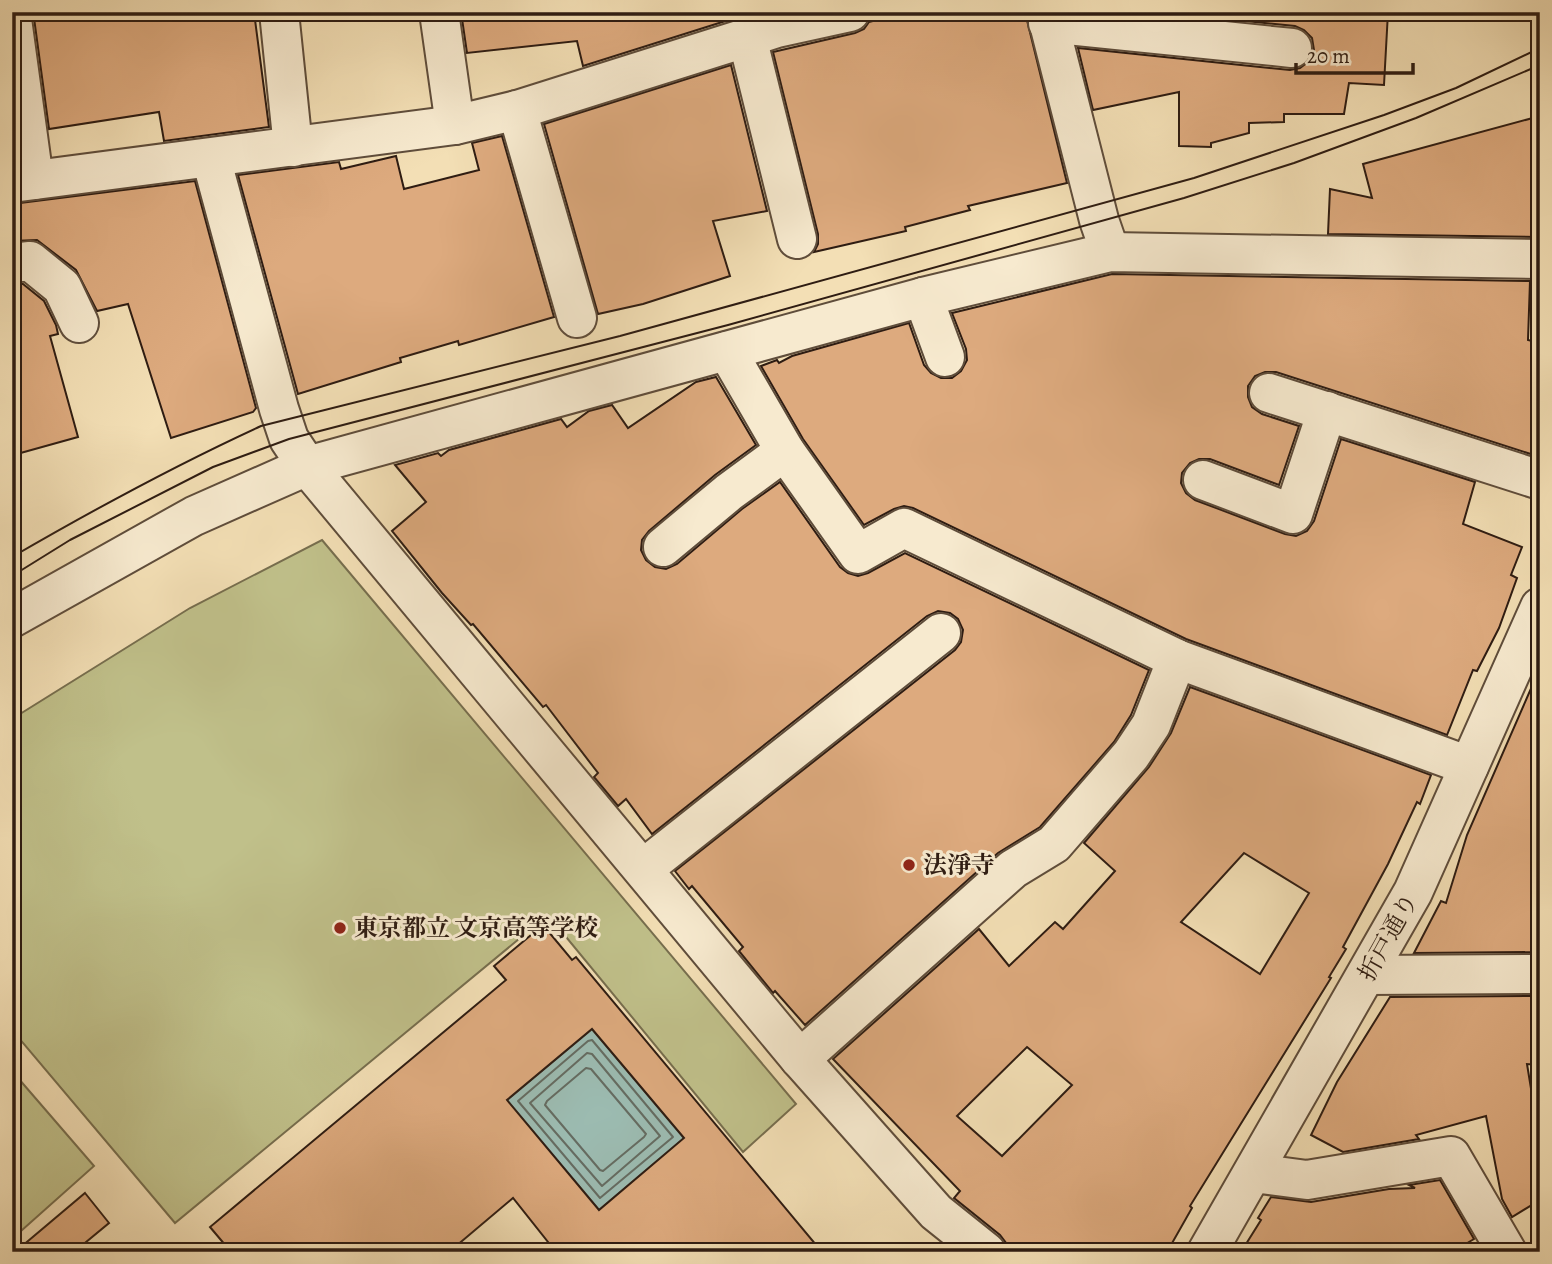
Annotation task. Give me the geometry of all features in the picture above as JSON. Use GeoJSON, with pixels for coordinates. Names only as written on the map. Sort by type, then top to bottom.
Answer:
{"type":"FeatureCollection","features":[{"type":"Feature","properties":{"kind":"street"},"geometry":{"type":"LineString","coordinates":[[279,12],[293,147]]}},
{"type":"Feature","properties":{"kind":"street"},"geometry":{"type":"LineString","coordinates":[[439,12],[455,125]]}},
{"type":"Feature","properties":{"kind":"street"},"geometry":{"type":"LineString","coordinates":[[12,19],[23,181],[455,125],[517,110],[766,25],[850,12]]}},
{"type":"Feature","properties":{"kind":"street"},"geometry":{"type":"LineString","coordinates":[[1110,252],[1099,220],[1047,18],[1292,48]]}},
{"type":"Feature","properties":{"kind":"street"},"geometry":{"type":"LineString","coordinates":[[766,25],[797,239]]}},
{"type":"Feature","properties":{"kind":"street"},"geometry":{"type":"LineString","coordinates":[[517,110],[577,318]]}},
{"type":"Feature","properties":{"kind":"street"},"geometry":{"type":"LineString","coordinates":[[211,158],[279,409],[289,439],[307,466],[800,1059],[936,1212],[986,1252]]}},
{"type":"Feature","properties":{"kind":"street"},"geometry":{"type":"LineString","coordinates":[[12,618],[194,516],[307,466],[923,298],[1110,252],[1540,259]]}},
{"type":"Feature","properties":{"kind":"street"},"geometry":{"type":"LineString","coordinates":[[12,264],[30,261],[62,287],[79,323]]}},
{"type":"Feature","properties":{"kind":"street"},"geometry":{"type":"LineString","coordinates":[[923,298],[945,357]]}},
{"type":"Feature","properties":{"kind":"street"},"geometry":{"type":"LineString","coordinates":[[727,351],[785,451],[858,554],[904,528],[1177,659],[1469,765]]}},
{"type":"Feature","properties":{"kind":"street"},"geometry":{"type":"LineString","coordinates":[[1269,393],[1540,480]]}},
{"type":"Feature","properties":{"kind":"street"},"geometry":{"type":"LineString","coordinates":[[1203,480],[1293,514],[1327,411]]}},
{"type":"Feature","properties":{"kind":"street"},"geometry":{"type":"LineString","coordinates":[[663,547],[729,492],[785,451]]}},
{"type":"Feature","properties":{"kind":"street","name":"折戸通り"},"geometry":{"type":"LineString","coordinates":[[1207,1252],[1413,892],[1540,607]]}},
{"type":"Feature","properties":{"kind":"street"},"geometry":{"type":"LineString","coordinates":[[643,869],[941,634]]}},
{"type":"Feature","properties":{"kind":"street"},"geometry":{"type":"LineString","coordinates":[[800,1059],[1013,869],[1054,844],[1138,745],[1151,725],[1177,659]]}},
{"type":"Feature","properties":{"kind":"street"},"geometry":{"type":"LineString","coordinates":[[1367,975],[1540,974]]}},
{"type":"Feature","properties":{"kind":"street"},"geometry":{"type":"LineString","coordinates":[[1253,1173],[1307,1180],[1451,1156],[1507,1252]]}},
{"type":"Feature","properties":{"kind":"green space"},"geometry":{"type":"Polygon","coordinates":[[[322,540],[796,1104],[743,1152],[548,915],[175,1223],[12,1030],[12,719],[190,608],[322,540]]]}},
{"type":"Feature","properties":{"kind":"green space"},"geometry":{"type":"Polygon","coordinates":[[[12,1071],[94,1166],[12,1239],[12,1071]]]}},
{"type":"Feature","properties":{"kind":"water"},"geometry":{"type":"Polygon","coordinates":[[[592,1029],[684,1138],[599,1210],[507,1100],[592,1029]]]}},
{"type":"Feature","properties":{"kind":"building"},"geometry":{"type":"Polygon","coordinates":[[[71,12],[181,12],[181,16],[254,12],[269,127],[164,141],[159,112],[49,129],[34,18],[71,12]]]}},
{"type":"Feature","properties":{"kind":"building"},"geometry":{"type":"Polygon","coordinates":[[[461,12],[754,12],[583,66],[577,41],[467,53],[461,12]]]}},
{"type":"Feature","properties":{"kind":"building"},"geometry":{"type":"Polygon","coordinates":[[[882,12],[1025,12],[1067,183],[968,206],[970,210],[905,227],[906,231],[814,252],[818,244],[818,234],[773,52],[855,33],[864,29],[869,22],[884,18],[882,12]]]}},
{"type":"Feature","properties":{"kind":"building"},"geometry":{"type":"Polygon","coordinates":[[[1158,12],[1388,12],[1384,85],[1349,83],[1344,114],[1284,114],[1284,122],[1249,123],[1249,133],[1211,143],[1211,147],[1179,146],[1179,92],[1093,110],[1078,48],[1290,70],[1300,68],[1309,61],[1314,50],[1312,38],[1295,26],[1158,12]]]}},
{"type":"Feature","properties":{"kind":"building"},"geometry":{"type":"Polygon","coordinates":[[[731,65],[767,211],[713,221],[730,276],[643,304],[598,314],[544,124],[731,65]]]}},
{"type":"Feature","properties":{"kind":"building"},"geometry":{"type":"Polygon","coordinates":[[[1540,116],[1540,237],[1328,234],[1330,189],[1372,198],[1363,164],[1540,116]]]}},
{"type":"Feature","properties":{"kind":"building"},"geometry":{"type":"Polygon","coordinates":[[[502,136],[554,317],[459,345],[458,341],[400,358],[401,362],[298,394],[238,175],[339,162],[341,169],[396,156],[404,189],[479,170],[472,143],[502,136]]]}},
{"type":"Feature","properties":{"kind":"building"},"geometry":{"type":"Polygon","coordinates":[[[195,181],[256,408],[253,412],[171,438],[128,304],[97,311],[76,270],[37,240],[12,241],[12,204],[195,181]]]}},
{"type":"Feature","properties":{"kind":"building"},"geometry":{"type":"Polygon","coordinates":[[[1112,274],[1530,281],[1528,340],[1540,343],[1540,457],[1276,372],[1265,372],[1255,376],[1248,386],[1252,407],[1262,414],[1299,426],[1279,485],[1210,459],[1199,459],[1190,463],[1182,473],[1181,483],[1186,493],[1195,500],[1296,536],[1307,531],[1314,521],[1341,439],[1475,482],[1463,524],[1522,547],[1511,575],[1517,578],[1499,628],[1477,671],[1473,670],[1447,735],[1186,639],[913,508],[904,506],[894,509],[864,525],[803,439],[761,366],[777,360],[779,363],[792,356],[909,323],[924,365],[931,373],[941,378],[952,378],[961,371],[967,360],[966,349],[952,313],[1112,274]]]}},
{"type":"Feature","properties":{"kind":"building"},"geometry":{"type":"Polygon","coordinates":[[[12,284],[23,284],[44,301],[56,325],[58,334],[50,336],[78,437],[17,454],[12,437],[12,284]]]}},
{"type":"Feature","properties":{"kind":"building"},"geometry":{"type":"Polygon","coordinates":[[[716,377],[756,445],[715,475],[649,531],[642,540],[641,550],[646,560],[655,567],[666,569],[677,564],[742,509],[780,482],[840,567],[848,573],[858,576],[868,573],[905,553],[1149,670],[1131,715],[1114,742],[1040,827],[998,853],[805,1025],[775,991],[773,993],[739,951],[743,947],[692,886],[689,889],[675,871],[955,650],[961,642],[963,630],[958,619],[950,613],[938,611],[927,616],[652,834],[626,799],[618,806],[594,777],[598,773],[546,705],[543,707],[473,624],[471,625],[442,593],[392,531],[426,502],[395,465],[438,453],[441,456],[449,450],[561,419],[567,427],[589,411],[612,405],[628,428],[696,382],[716,377]]]}},
{"type":"Feature","properties":{"kind":"building"},"geometry":{"type":"Polygon","coordinates":[[[1540,668],[1540,952],[1414,953],[1441,901],[1446,903],[1467,835],[1540,668]]]}},
{"type":"Feature","properties":{"kind":"building"},"geometry":{"type":"Polygon","coordinates":[[[1190,687],[1431,775],[1420,804],[1417,802],[1388,864],[1343,947],[1346,949],[1329,977],[1331,978],[1190,1206],[1192,1208],[1167,1252],[1007,1252],[1006,1243],[1000,1235],[954,1198],[960,1191],[833,1059],[979,929],[1009,966],[1055,922],[1063,929],[1115,871],[1084,843],[1149,767],[1171,733],[1190,687]],[[1244,853],[1181,922],[1260,974],[1309,893],[1244,853]],[[1027,1047],[957,1116],[1002,1156],[1072,1085],[1027,1047]]]}},
{"type":"Feature","properties":{"kind":"building"},"geometry":{"type":"Polygon","coordinates":[[[543,925],[572,960],[576,957],[822,1252],[556,1252],[513,1198],[449,1252],[231,1252],[210,1227],[506,980],[494,966],[543,925]],[[592,1029],[507,1100],[599,1210],[684,1138],[592,1029]]]}},
{"type":"Feature","properties":{"kind":"building"},"geometry":{"type":"Polygon","coordinates":[[[1540,996],[1539,1065],[1527,1064],[1540,1144],[1540,1200],[1512,1217],[1502,1199],[1486,1116],[1416,1135],[1419,1139],[1343,1152],[1311,1135],[1337,1082],[1390,997],[1540,996]]]}},
{"type":"Feature","properties":{"kind":"building"},"geometry":{"type":"Polygon","coordinates":[[[1440,1180],[1474,1239],[1452,1252],[1241,1252],[1261,1220],[1258,1218],[1271,1197],[1311,1202],[1389,1189],[1415,1188],[1409,1185],[1440,1180]]]}},
{"type":"Feature","properties":{"kind":"building"},"geometry":{"type":"Polygon","coordinates":[[[85,1193],[109,1223],[74,1252],[15,1252],[85,1193]]]}},
{"type":"Feature","properties":{"kind":"tram line"},"geometry":{"type":"LineString","coordinates":[[12,557],[135,489],[261,426],[620,336],[1194,178],[1384,115],[1456,88],[1540,48]]}},
{"type":"Feature","properties":{"kind":"tram line"},"geometry":{"type":"LineString","coordinates":[[12,576],[70,540],[213,467],[289,439],[728,325],[1184,198],[1294,163],[1416,118],[1540,65]]}},
{"type":"Feature","properties":{"kind":"place","name":"法淨寺"},"geometry":{"type":"Point","coordinates":[909,865]}},
{"type":"Feature","properties":{"kind":"place","name":"東京都立 文京高等学校"},"geometry":{"type":"Point","coordinates":[340,928]}}]}
